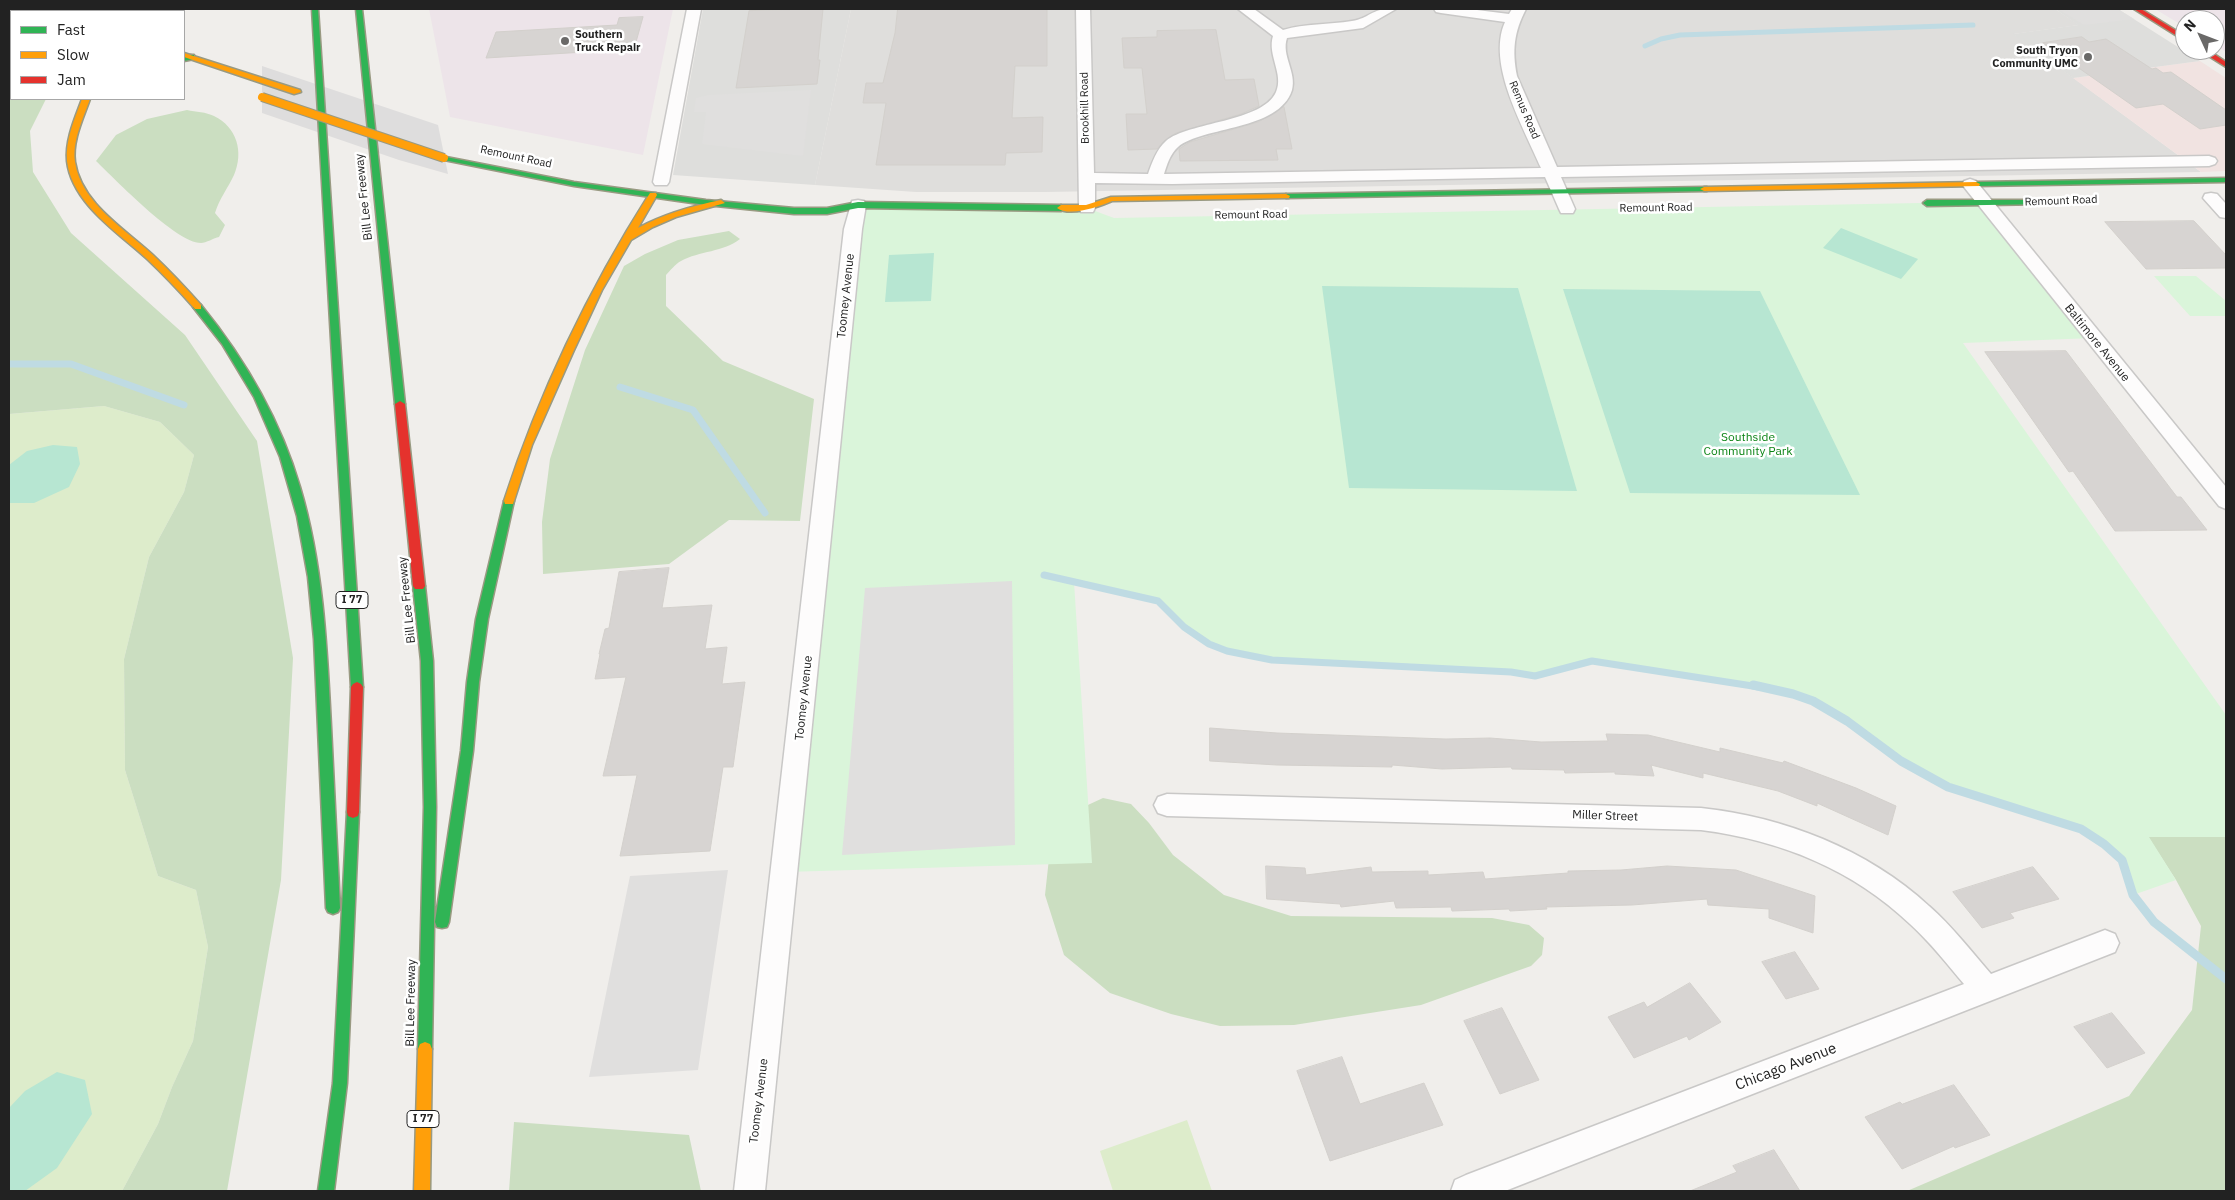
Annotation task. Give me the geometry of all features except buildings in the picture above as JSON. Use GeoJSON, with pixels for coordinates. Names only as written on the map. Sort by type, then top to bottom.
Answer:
{"type":"FeatureCollection","features":[{"type":"Feature","properties":{"kind":"main road","name":"I 77"},"geometry":{"type":"LineString","coordinates":[[315,9],[358,701],[340,1084],[326,1191]]}},
{"type":"Feature","properties":{"kind":"main road","name":"Bill Lee Freeway"},"geometry":{"type":"LineString","coordinates":[[359,9],[427,661],[430,807],[422,1191]]}},
{"type":"Feature","properties":{"kind":"main road"},"geometry":{"type":"LineString","coordinates":[[2137,9],[2175,33]]}},
{"type":"Feature","properties":{"kind":"main road"},"geometry":{"type":"LineString","coordinates":[[186,57],[332,104]]}},
{"type":"Feature","properties":{"kind":"main road","name":"Remount Road"},"geometry":{"type":"LineString","coordinates":[[258,96],[444,158],[562,183],[721,203],[829,211],[848,201],[1087,208],[1105,214]]}},
{"type":"Feature","properties":{"kind":"main road"},"geometry":{"type":"LineString","coordinates":[[86,100],[75,128],[71,159],[73,172],[81,187],[110,222],[160,266],[205,314],[265,405],[282,443],[297,490],[313,564],[321,658],[333,925]]}},
{"type":"Feature","properties":{"kind":"main road"},"geometry":{"type":"LineString","coordinates":[[82,110],[89,100]]}},
{"type":"Feature","properties":{"kind":"main road"},"geometry":{"type":"LineString","coordinates":[[358,113],[385,122]]}},
{"type":"Feature","properties":{"kind":"main road","name":"Remount Road"},"geometry":{"type":"LineString","coordinates":[[1087,208],[1111,199],[2226,180]]}},
{"type":"Feature","properties":{"kind":"main road"},"geometry":{"type":"LineString","coordinates":[[424,1047],[467,751],[473,682],[482,619],[510,496],[527,445],[569,350],[598,290],[661,182]]}},
{"type":"Feature","properties":{"kind":"main road","name":"Remount Road"},"geometry":{"type":"LineString","coordinates":[[1911,204],[2054,201]]}},
{"type":"Feature","properties":{"kind":"main road"},"geometry":{"type":"LineString","coordinates":[[625,242],[646,226],[663,218],[692,208],[721,203]]}},
{"type":"Feature","properties":{"kind":"main road"},"geometry":{"type":"LineString","coordinates":[[335,954],[340,1084]]}},
{"type":"Feature","properties":{"kind":"street"},"geometry":{"type":"LineString","coordinates":[[661,182],[694,9]]}},
{"type":"Feature","properties":{"kind":"street","name":"Brookhill Road"},"geometry":{"type":"LineString","coordinates":[[1082,9],[1087,208]]}},
{"type":"Feature","properties":{"kind":"street"},"geometry":{"type":"LineString","coordinates":[[1245,9],[1281,35]]}},
{"type":"Feature","properties":{"kind":"street"},"geometry":{"type":"LineString","coordinates":[[1281,35],[1294,31],[1358,26],[1389,9]]}},
{"type":"Feature","properties":{"kind":"street"},"geometry":{"type":"LineString","coordinates":[[1441,9],[1516,14]]}},
{"type":"Feature","properties":{"kind":"street","name":"Remus Road"},"geometry":{"type":"LineString","coordinates":[[1516,14],[1506,39],[1505,57],[1510,76],[1567,209]]}},
{"type":"Feature","properties":{"kind":"street"},"geometry":{"type":"LineString","coordinates":[[1154,179],[1169,146],[1178,140],[1244,120],[1260,113],[1279,98],[1284,91],[1285,82],[1278,45],[1281,35]]}},
{"type":"Feature","properties":{"kind":"street"},"geometry":{"type":"LineString","coordinates":[[1087,178],[1154,179],[1551,173],[2209,161]]}},
{"type":"Feature","properties":{"kind":"street","name":"Baltimore Avenue"},"geometry":{"type":"LineString","coordinates":[[1970,184],[2226,500]]}},
{"type":"Feature","properties":{"kind":"street"},"geometry":{"type":"LineString","coordinates":[[2213,198],[2226,213]]}},
{"type":"Feature","properties":{"kind":"street","name":"Toomey Avenue"},"geometry":{"type":"LineString","coordinates":[[749,1191],[774,983],[853,229],[848,201]]}},
{"type":"Feature","properties":{"kind":"street","name":"Miller Street"},"geometry":{"type":"LineString","coordinates":[[1168,805],[1701,819],[1749,826],[1822,851],[1867,875],[1899,897],[1942,938],[1986,989]]}},
{"type":"Feature","properties":{"kind":"street","name":"Chicago Avenue"},"geometry":{"type":"LineString","coordinates":[[1466,1191],[2105,943]]}},
{"type":"Feature","properties":{"kind":"shaded area"},"geometry":{"type":"Polygon","coordinates":[[[429,9],[673,9],[643,155],[450,117],[429,9]]]}},
{"type":"Feature","properties":{"kind":"shaded area"},"geometry":{"type":"Polygon","coordinates":[[[703,9],[851,9],[815,185],[673,175],[703,9]]]}},
{"type":"Feature","properties":{"kind":"shaded area"},"geometry":{"type":"Polygon","coordinates":[[[851,9],[2055,9],[2079,25],[2014,34],[2201,172],[1045,192],[916,192],[815,185],[851,9]]]}},
{"type":"Feature","properties":{"kind":"shaded area"},"geometry":{"type":"Polygon","coordinates":[[[2055,9],[2118,9],[2175,45],[2175,60],[2200,61],[2073,78],[2013,34],[2078,25],[2055,9]]]}},
{"type":"Feature","properties":{"kind":"shaded area"},"geometry":{"type":"Polygon","coordinates":[[[2058,9],[2118,9],[2134,19],[2084,25],[2058,9]]]}},
{"type":"Feature","properties":{"kind":"shaded area"},"geometry":{"type":"Polygon","coordinates":[[[2155,9],[2226,9],[2226,52],[2225,10],[2175,10],[2175,21],[2155,9]]]}},
{"type":"Feature","properties":{"kind":"shaded area"},"geometry":{"type":"Polygon","coordinates":[[[2200,61],[2226,78],[2226,171],[2201,172],[2073,78],[2200,61]]]}},
{"type":"Feature","properties":{"kind":"shaded area"},"geometry":{"type":"Polygon","coordinates":[[[811,90],[803,156],[702,144],[706,112],[694,112],[696,98],[709,95],[811,90]]]}},
{"type":"Feature","properties":{"kind":"shaded area"},"geometry":{"type":"Polygon","coordinates":[[[1012,581],[1015,845],[842,855],[865,588],[1012,581]]]}},
{"type":"Feature","properties":{"kind":"shaded area"},"geometry":{"type":"Polygon","coordinates":[[[728,870],[698,1070],[589,1077],[630,876],[728,870]]]}},
{"type":"Feature","properties":{"kind":"green space"},"geometry":{"type":"Polygon","coordinates":[[[9,65],[10,100],[46,100],[30,131],[33,172],[71,233],[185,335],[257,441],[293,658],[281,880],[227,1191],[122,1191],[158,1124],[193,1041],[208,947],[196,890],[158,876],[125,770],[124,659],[149,557],[184,492],[194,455],[160,422],[104,406],[9,414],[9,65]]]}},
{"type":"Feature","properties":{"kind":"green space"},"geometry":{"type":"Polygon","coordinates":[[[187,110],[208,114],[222,121],[233,133],[238,149],[237,166],[234,175],[215,213],[225,225],[219,237],[203,243],[190,240],[162,222],[96,161],[116,135],[147,119],[187,110]]]}},
{"type":"Feature","properties":{"kind":"green space","name":"Southside Community Park"},"geometry":{"type":"Polygon","coordinates":[[[1984,203],[2094,338],[1963,343],[2226,715],[2226,837],[2149,837],[2176,880],[2133,895],[2122,860],[2104,844],[2081,829],[1984,800],[1948,787],[1901,761],[1847,721],[1813,701],[1793,694],[1741,683],[1592,661],[1535,676],[1510,672],[1272,660],[1227,651],[1209,644],[1184,627],[1158,601],[1074,582],[1092,863],[785,872],[858,205],[1087,208],[1114,218],[1984,203]]]}},
{"type":"Feature","properties":{"kind":"green space"},"geometry":{"type":"Polygon","coordinates":[[[1841,228],[1918,259],[1901,279],[1823,248],[1841,228]]]}},
{"type":"Feature","properties":{"kind":"green space"},"geometry":{"type":"Polygon","coordinates":[[[729,231],[740,239],[727,247],[681,261],[666,275],[666,306],[723,361],[814,399],[800,521],[729,520],[669,564],[543,574],[542,522],[550,459],[585,350],[624,266],[645,254],[678,240],[729,231]]]}},
{"type":"Feature","properties":{"kind":"green space"},"geometry":{"type":"Polygon","coordinates":[[[934,253],[931,301],[885,302],[889,255],[934,253]]]}},
{"type":"Feature","properties":{"kind":"green space"},"geometry":{"type":"Polygon","coordinates":[[[2154,276],[2196,276],[2226,301],[2226,316],[2190,316],[2154,276]]]}},
{"type":"Feature","properties":{"kind":"green space"},"geometry":{"type":"Polygon","coordinates":[[[1322,286],[1518,288],[1577,491],[1349,488],[1322,286]]]}},
{"type":"Feature","properties":{"kind":"green space"},"geometry":{"type":"Polygon","coordinates":[[[1563,289],[1760,291],[1860,495],[1630,493],[1563,289]]]}},
{"type":"Feature","properties":{"kind":"green space"},"geometry":{"type":"Polygon","coordinates":[[[104,406],[160,422],[194,455],[184,492],[149,557],[124,659],[125,770],[158,876],[196,890],[208,947],[193,1041],[158,1124],[122,1191],[9,1191],[9,414],[104,406]]]}},
{"type":"Feature","properties":{"kind":"green space"},"geometry":{"type":"Polygon","coordinates":[[[53,445],[77,447],[80,464],[69,487],[34,503],[9,503],[9,465],[27,451],[53,445]]]}},
{"type":"Feature","properties":{"kind":"green space"},"geometry":{"type":"Polygon","coordinates":[[[1103,798],[1131,804],[1149,823],[1173,855],[1224,895],[1291,916],[1492,918],[1529,925],[1544,938],[1542,955],[1531,966],[1421,1005],[1294,1025],[1220,1026],[1171,1014],[1110,993],[1064,955],[1045,895],[1051,840],[1077,810],[1103,798]]]}},
{"type":"Feature","properties":{"kind":"green space"},"geometry":{"type":"Polygon","coordinates":[[[2148,837],[2226,837],[2226,1191],[1907,1191],[2129,1096],[2192,1010],[2201,926],[2176,880],[2148,837]]]}},
{"type":"Feature","properties":{"kind":"green space"},"geometry":{"type":"Polygon","coordinates":[[[57,1072],[85,1080],[92,1114],[57,1168],[25,1191],[9,1191],[9,1108],[25,1091],[57,1072]]]}},
{"type":"Feature","properties":{"kind":"green space"},"geometry":{"type":"Polygon","coordinates":[[[1187,1120],[1212,1191],[1113,1191],[1100,1151],[1187,1120]]]}},
{"type":"Feature","properties":{"kind":"green space"},"geometry":{"type":"Polygon","coordinates":[[[514,1122],[689,1135],[701,1191],[509,1191],[514,1122]]]}},
{"type":"Feature","properties":{"kind":"pier"},"geometry":{"type":"Polygon","coordinates":[[[262,66],[438,125],[448,174],[399,160],[262,113],[262,66]]]}},
{"type":"Feature","properties":{"kind":"waterway"},"geometry":{"type":"LineString","coordinates":[[1645,46],[1661,39],[1680,35],[1973,25]]}},
{"type":"Feature","properties":{"kind":"waterway"},"geometry":{"type":"LineString","coordinates":[[9,364],[71,364],[184,405]]}},
{"type":"Feature","properties":{"kind":"waterway"},"geometry":{"type":"LineString","coordinates":[[620,387],[693,410],[765,513]]}},
{"type":"Feature","properties":{"kind":"waterway"},"geometry":{"type":"LineString","coordinates":[[1044,575],[1158,601],[1184,627],[1209,644],[1227,651],[1272,660],[1511,672],[1535,676],[1592,661],[1759,687]]}},
{"type":"Feature","properties":{"kind":"waterway"},"geometry":{"type":"LineString","coordinates":[[1753,685],[1793,694],[1813,701],[1847,721],[1901,761],[1948,787],[2081,829],[2104,844],[2122,860],[2133,895],[2154,922],[2226,979]]}},
{"type":"Feature","properties":{"kind":"traffic: fast"},"geometry":{"type":"LineString","coordinates":[[315,9],[357,687]]}},
{"type":"Feature","properties":{"kind":"traffic: fast"},"geometry":{"type":"LineString","coordinates":[[359,9],[400,404]]}},
{"type":"Feature","properties":{"kind":"traffic: fast"},"geometry":{"type":"LineString","coordinates":[[185,59],[191,57]]}},
{"type":"Feature","properties":{"kind":"traffic: fast"},"geometry":{"type":"LineString","coordinates":[[444,158],[487,168],[618,191],[794,211],[827,211],[858,205],[1061,208]]}},
{"type":"Feature","properties":{"kind":"traffic: fast"},"geometry":{"type":"LineString","coordinates":[[1976,184],[2226,180]]}},
{"type":"Feature","properties":{"kind":"traffic: fast"},"geometry":{"type":"LineString","coordinates":[[1286,196],[1704,189]]}},
{"type":"Feature","properties":{"kind":"traffic: fast"},"geometry":{"type":"LineString","coordinates":[[1927,203],[2044,202]]}},
{"type":"Feature","properties":{"kind":"traffic: fast"},"geometry":{"type":"LineString","coordinates":[[198,307],[225,342],[259,397],[285,457],[303,516],[314,577],[320,639],[333,908]]}},
{"type":"Feature","properties":{"kind":"traffic: fast"},"geometry":{"type":"LineString","coordinates":[[442,922],[467,751],[473,682],[482,619],[509,501]]}},
{"type":"Feature","properties":{"kind":"traffic: fast"},"geometry":{"type":"LineString","coordinates":[[419,586],[427,661],[430,807],[425,1049]]}},
{"type":"Feature","properties":{"kind":"traffic: fast"},"geometry":{"type":"LineString","coordinates":[[326,1191],[340,1083],[353,812]]}},
{"type":"Feature","properties":{"kind":"traffic: slow"},"geometry":{"type":"LineString","coordinates":[[185,55],[297,92]]}},
{"type":"Feature","properties":{"kind":"traffic: slow"},"geometry":{"type":"LineString","coordinates":[[262,97],[444,158]]}},
{"type":"Feature","properties":{"kind":"traffic: slow"},"geometry":{"type":"LineString","coordinates":[[86,100],[75,130],[71,154],[74,176],[81,190],[102,215],[156,263],[198,307]]}},
{"type":"Feature","properties":{"kind":"traffic: slow"},"geometry":{"type":"LineString","coordinates":[[1704,189],[1976,184]]}},
{"type":"Feature","properties":{"kind":"traffic: slow"},"geometry":{"type":"LineString","coordinates":[[509,501],[527,445],[569,350],[598,290],[653,195]]}},
{"type":"Feature","properties":{"kind":"traffic: slow"},"geometry":{"type":"LineString","coordinates":[[1061,208],[1087,208],[1111,199],[1286,196]]}},
{"type":"Feature","properties":{"kind":"traffic: slow"},"geometry":{"type":"LineString","coordinates":[[629,238],[650,225],[673,215],[721,203]]}},
{"type":"Feature","properties":{"kind":"traffic: slow"},"geometry":{"type":"LineString","coordinates":[[422,1191],[425,1049]]}},
{"type":"Feature","properties":{"kind":"traffic: jam"},"geometry":{"type":"LineString","coordinates":[[2137,9],[2175,33]]}},
{"type":"Feature","properties":{"kind":"traffic: jam"},"geometry":{"type":"LineString","coordinates":[[2218,60],[2226,65]]}},
{"type":"Feature","properties":{"kind":"traffic: jam"},"geometry":{"type":"LineString","coordinates":[[400,404],[419,586]]}},
{"type":"Feature","properties":{"kind":"traffic: jam"},"geometry":{"type":"LineString","coordinates":[[353,812],[357,687]]}},
{"type":"Feature","properties":{"kind":"place","name":"Southern Truck Repair"},"geometry":{"type":"Point","coordinates":[565,41]}},
{"type":"Feature","properties":{"kind":"place","name":"South Tryon Community UMC"},"geometry":{"type":"Point","coordinates":[2088,57]}}]}
